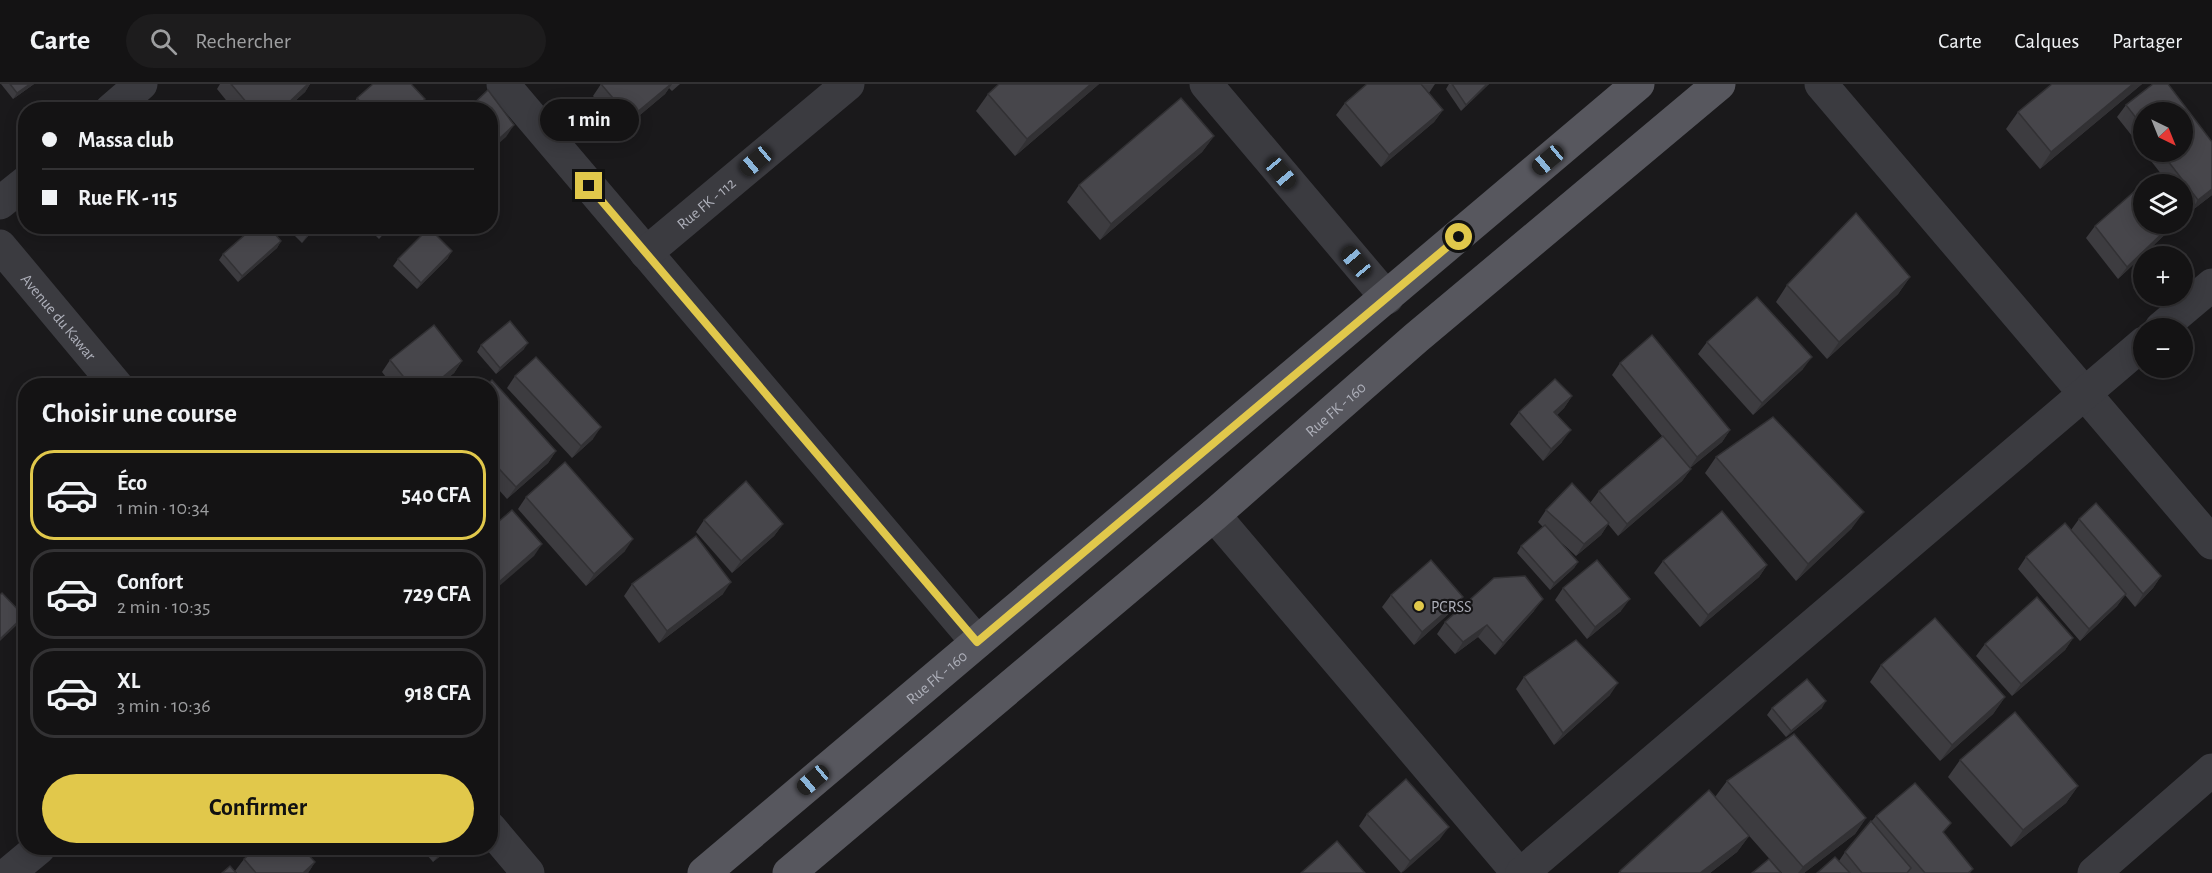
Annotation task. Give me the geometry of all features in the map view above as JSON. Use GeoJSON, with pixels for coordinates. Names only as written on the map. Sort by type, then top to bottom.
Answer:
{"type":"FeatureCollection","features":[{"type":"Feature","properties":{"kind":"main road","name":"Rue FK - 160"},"geometry":{"type":"LineString","coordinates":[[704,873],[1638,84]]}},
{"type":"Feature","properties":{"kind":"main road","name":"Rue FK - 160"},"geometry":{"type":"LineString","coordinates":[[789,873],[1214,515],[1416,338],[1719,84]]}},
{"type":"Feature","properties":{"kind":"street"},"geometry":{"type":"LineString","coordinates":[[120,102],[141,84]]}},
{"type":"Feature","properties":{"kind":"street"},"geometry":{"type":"LineString","coordinates":[[503,84],[977,642]]}},
{"type":"Feature","properties":{"kind":"street","name":"Rue FK - 112"},"geometry":{"type":"LineString","coordinates":[[646,253],[848,84]]}},
{"type":"Feature","properties":{"kind":"street"},"geometry":{"type":"LineString","coordinates":[[1206,84],[1387,298]]}},
{"type":"Feature","properties":{"kind":"street"},"geometry":{"type":"LineString","coordinates":[[1821,84],[2212,543]]}},
{"type":"Feature","properties":{"kind":"street"},"geometry":{"type":"LineString","coordinates":[[0,203],[18,188]]}},
{"type":"Feature","properties":{"kind":"street","name":"Avenue du Kawar"},"geometry":{"type":"LineString","coordinates":[[0,246],[110,378]]}},
{"type":"Feature","properties":{"kind":"street"},"geometry":{"type":"LineString","coordinates":[[2173,318],[2212,285]]}},
{"type":"Feature","properties":{"kind":"street"},"geometry":{"type":"LineString","coordinates":[[1214,515],[1520,873],[2133,352]]}},
{"type":"Feature","properties":{"kind":"street"},"geometry":{"type":"LineString","coordinates":[[2094,873],[2212,770]]}},
{"type":"Feature","properties":{"kind":"street"},"geometry":{"type":"LineString","coordinates":[[498,837],[528,873]]}},
{"type":"Feature","properties":{"kind":"street"},"geometry":{"type":"LineString","coordinates":[[9,873],[31,855]]}},
{"type":"Feature","properties":{"kind":"building"},"geometry":{"type":"Polygon","coordinates":[[[10,84],[30,84],[17,93],[10,84]]]}},
{"type":"Feature","properties":{"kind":"building"},"geometry":{"type":"Polygon","coordinates":[[[231,84],[308,84],[289,102],[246,102],[231,84]]]}},
{"type":"Feature","properties":{"kind":"building"},"geometry":{"type":"Polygon","coordinates":[[[373,84],[411,84],[425,99],[422,102],[360,102],[357,98],[373,84]]]}},
{"type":"Feature","properties":{"kind":"building"},"geometry":{"type":"Polygon","coordinates":[[[601,84],[671,84],[630,118],[601,84]]]}},
{"type":"Feature","properties":{"kind":"building"},"geometry":{"type":"Polygon","coordinates":[[[999,84],[1091,84],[1027,139],[988,94],[999,84]]]}},
{"type":"Feature","properties":{"kind":"building"},"geometry":{"type":"Polygon","coordinates":[[[1367,84],[1421,84],[1443,110],[1389,155],[1345,103],[1367,84]]]}},
{"type":"Feature","properties":{"kind":"building"},"geometry":{"type":"Polygon","coordinates":[[[1452,84],[1487,84],[1466,105],[1452,84]]]}},
{"type":"Feature","properties":{"kind":"building"},"geometry":{"type":"Polygon","coordinates":[[[2052,84],[2133,84],[2051,152],[2018,112],[2052,84]]]}},
{"type":"Feature","properties":{"kind":"building"},"geometry":{"type":"Polygon","coordinates":[[[2153,84],[2168,84],[2182,102],[2133,102],[2133,114],[2126,105],[2153,84]]]}},
{"type":"Feature","properties":{"kind":"building"},"geometry":{"type":"Polygon","coordinates":[[[488,90],[497,102],[475,102],[488,90]]]}},
{"type":"Feature","properties":{"kind":"building"},"geometry":{"type":"Polygon","coordinates":[[[1181,98],[1214,136],[1111,224],[1079,185],[1181,98]]]}},
{"type":"Feature","properties":{"kind":"building"},"geometry":{"type":"Polygon","coordinates":[[[498,103],[514,125],[498,140],[498,103]]]}},
{"type":"Feature","properties":{"kind":"building"},"geometry":{"type":"Polygon","coordinates":[[[2193,117],[2212,142],[2212,189],[2198,200],[2193,194],[2193,174],[2178,174],[2169,162],[2193,162],[2193,117]]]}},
{"type":"Feature","properties":{"kind":"building"},"geometry":{"type":"Polygon","coordinates":[[[2133,193],[2133,234],[2162,234],[2149,246],[2133,246],[2133,261],[2127,267],[2095,226],[2133,193]]]}},
{"type":"Feature","properties":{"kind":"building"},"geometry":{"type":"Polygon","coordinates":[[[1856,213],[1910,277],[1839,342],[1787,285],[1856,213]]]}},
{"type":"Feature","properties":{"kind":"building"},"geometry":{"type":"Polygon","coordinates":[[[246,234],[275,234],[281,241],[242,276],[223,254],[246,234]]]}},
{"type":"Feature","properties":{"kind":"building"},"geometry":{"type":"Polygon","coordinates":[[[423,234],[435,234],[452,251],[421,283],[398,259],[423,234]]]}},
{"type":"Feature","properties":{"kind":"building"},"geometry":{"type":"Polygon","coordinates":[[[1757,297],[1812,357],[1762,403],[1707,342],[1757,297]]]}},
{"type":"Feature","properties":{"kind":"building"},"geometry":{"type":"Polygon","coordinates":[[[510,321],[528,343],[500,368],[481,345],[510,321]]]}},
{"type":"Feature","properties":{"kind":"building"},"geometry":{"type":"Polygon","coordinates":[[[434,325],[462,361],[442,378],[405,378],[390,360],[434,325]]]}},
{"type":"Feature","properties":{"kind":"building"},"geometry":{"type":"Polygon","coordinates":[[[1652,335],[1730,430],[1697,457],[1620,363],[1652,335]]]}},
{"type":"Feature","properties":{"kind":"building"},"geometry":{"type":"Polygon","coordinates":[[[536,357],[601,427],[581,446],[515,376],[536,357]]]}},
{"type":"Feature","properties":{"kind":"building"},"geometry":{"type":"Polygon","coordinates":[[[1555,379],[1572,396],[1554,412],[1571,430],[1551,449],[1519,412],[1555,379]]]}},
{"type":"Feature","properties":{"kind":"building"},"geometry":{"type":"Polygon","coordinates":[[[498,387],[556,451],[516,487],[498,468],[498,387]]]}},
{"type":"Feature","properties":{"kind":"building"},"geometry":{"type":"Polygon","coordinates":[[[1773,417],[1864,512],[1808,564],[1716,457],[1773,417]]]}},
{"type":"Feature","properties":{"kind":"building"},"geometry":{"type":"Polygon","coordinates":[[[1663,436],[1691,469],[1627,524],[1599,491],[1663,436]]]}},
{"type":"Feature","properties":{"kind":"building"},"geometry":{"type":"Polygon","coordinates":[[[565,462],[633,539],[594,574],[526,497],[565,462]]]}},
{"type":"Feature","properties":{"kind":"building"},"geometry":{"type":"Polygon","coordinates":[[[746,481],[783,524],[741,561],[704,520],[746,481]]]}},
{"type":"Feature","properties":{"kind":"building"},"geometry":{"type":"Polygon","coordinates":[[[1572,483],[1609,523],[1584,544],[1546,510],[1572,483]]]}},
{"type":"Feature","properties":{"kind":"building"},"geometry":{"type":"Polygon","coordinates":[[[2096,503],[2161,576],[2143,594],[2079,519],[2096,503]]]}},
{"type":"Feature","properties":{"kind":"building"},"geometry":{"type":"Polygon","coordinates":[[[512,510],[542,544],[498,583],[498,522],[512,510]]]}},
{"type":"Feature","properties":{"kind":"building"},"geometry":{"type":"Polygon","coordinates":[[[1722,511],[1767,565],[1708,615],[1663,561],[1722,511]]]}},
{"type":"Feature","properties":{"kind":"building"},"geometry":{"type":"Polygon","coordinates":[[[2065,523],[2126,594],[2089,629],[2026,557],[2065,523]]]}},
{"type":"Feature","properties":{"kind":"building"},"geometry":{"type":"Polygon","coordinates":[[[1545,525],[1578,562],[1554,583],[1521,546],[1545,525]]]}},
{"type":"Feature","properties":{"kind":"building"},"geometry":{"type":"Polygon","coordinates":[[[696,536],[731,582],[667,631],[632,584],[696,536]]]}},
{"type":"Feature","properties":{"kind":"building"},"geometry":{"type":"Polygon","coordinates":[[[1431,560],[1463,597],[1422,632],[1391,595],[1431,560]]]}},
{"type":"Feature","properties":{"kind":"building"},"geometry":{"type":"Polygon","coordinates":[[[1597,560],[1630,599],[1595,627],[1563,588],[1597,560]]]}},
{"type":"Feature","properties":{"kind":"building"},"geometry":{"type":"Polygon","coordinates":[[[1525,576],[1543,599],[1503,643],[1487,625],[1463,642],[1445,622],[1494,578],[1525,576]]]}},
{"type":"Feature","properties":{"kind":"building"},"geometry":{"type":"Polygon","coordinates":[[[2,593],[18,610],[18,622],[0,639],[0,595],[2,593]]]}},
{"type":"Feature","properties":{"kind":"building"},"geometry":{"type":"Polygon","coordinates":[[[2037,597],[2073,638],[2021,684],[1985,644],[2037,597]]]}},
{"type":"Feature","properties":{"kind":"building"},"geometry":{"type":"Polygon","coordinates":[[[1935,618],[2005,697],[1952,745],[1881,665],[1935,618]]]}},
{"type":"Feature","properties":{"kind":"building"},"geometry":{"type":"Polygon","coordinates":[[[1576,640],[1618,683],[1563,733],[1524,677],[1576,640]]]}},
{"type":"Feature","properties":{"kind":"building"},"geometry":{"type":"Polygon","coordinates":[[[1807,679],[1826,701],[1791,731],[1772,708],[1807,679]]]}},
{"type":"Feature","properties":{"kind":"building"},"geometry":{"type":"Polygon","coordinates":[[[2015,712],[2078,786],[2023,830],[1960,760],[2015,712]]]}},
{"type":"Feature","properties":{"kind":"building"},"geometry":{"type":"Polygon","coordinates":[[[1794,734],[1866,818],[1803,867],[1727,781],[1794,734]]]}},
{"type":"Feature","properties":{"kind":"building"},"geometry":{"type":"Polygon","coordinates":[[[1406,779],[1449,827],[1410,861],[1367,814],[1406,779]]]}},
{"type":"Feature","properties":{"kind":"building"},"geometry":{"type":"Polygon","coordinates":[[[1915,783],[1951,823],[1943,832],[1973,869],[1968,873],[1925,873],[1876,816],[1915,783]]]}},
{"type":"Feature","properties":{"kind":"building"},"geometry":{"type":"Polygon","coordinates":[[[1709,790],[1749,836],[1700,873],[1621,873],[1620,871],[1709,790]]]}},
{"type":"Feature","properties":{"kind":"building"},"geometry":{"type":"Polygon","coordinates":[[[1871,821],[1911,868],[1907,873],[1862,873],[1845,852],[1871,821]]]}},
{"type":"Feature","properties":{"kind":"building"},"geometry":{"type":"Polygon","coordinates":[[[1337,841],[1365,873],[1301,873],[1337,841]]]}},
{"type":"Feature","properties":{"kind":"building"},"geometry":{"type":"Polygon","coordinates":[[[249,855],[308,855],[315,862],[303,873],[256,873],[244,859],[249,855]]]}},
{"type":"Feature","properties":{"kind":"building"},"geometry":{"type":"Polygon","coordinates":[[[1835,857],[1850,873],[1817,873],[1835,857]]]}},
{"type":"Feature","properties":{"kind":"building"},"geometry":{"type":"Polygon","coordinates":[[[1769,859],[1781,873],[1752,873],[1769,859]]]}},
{"type":"Feature","properties":{"kind":"building"},"geometry":{"type":"Polygon","coordinates":[[[230,866],[236,873],[222,873],[230,866]]]}},
{"type":"Feature","properties":{"kind":"place","name":"PCRSS"},"geometry":{"type":"Point","coordinates":[1419,606]}},
{"type":"Feature","properties":{"kind":"route"},"geometry":{"type":"LineString","coordinates":[[589,186],[977,642],[1459,237]]}}]}
